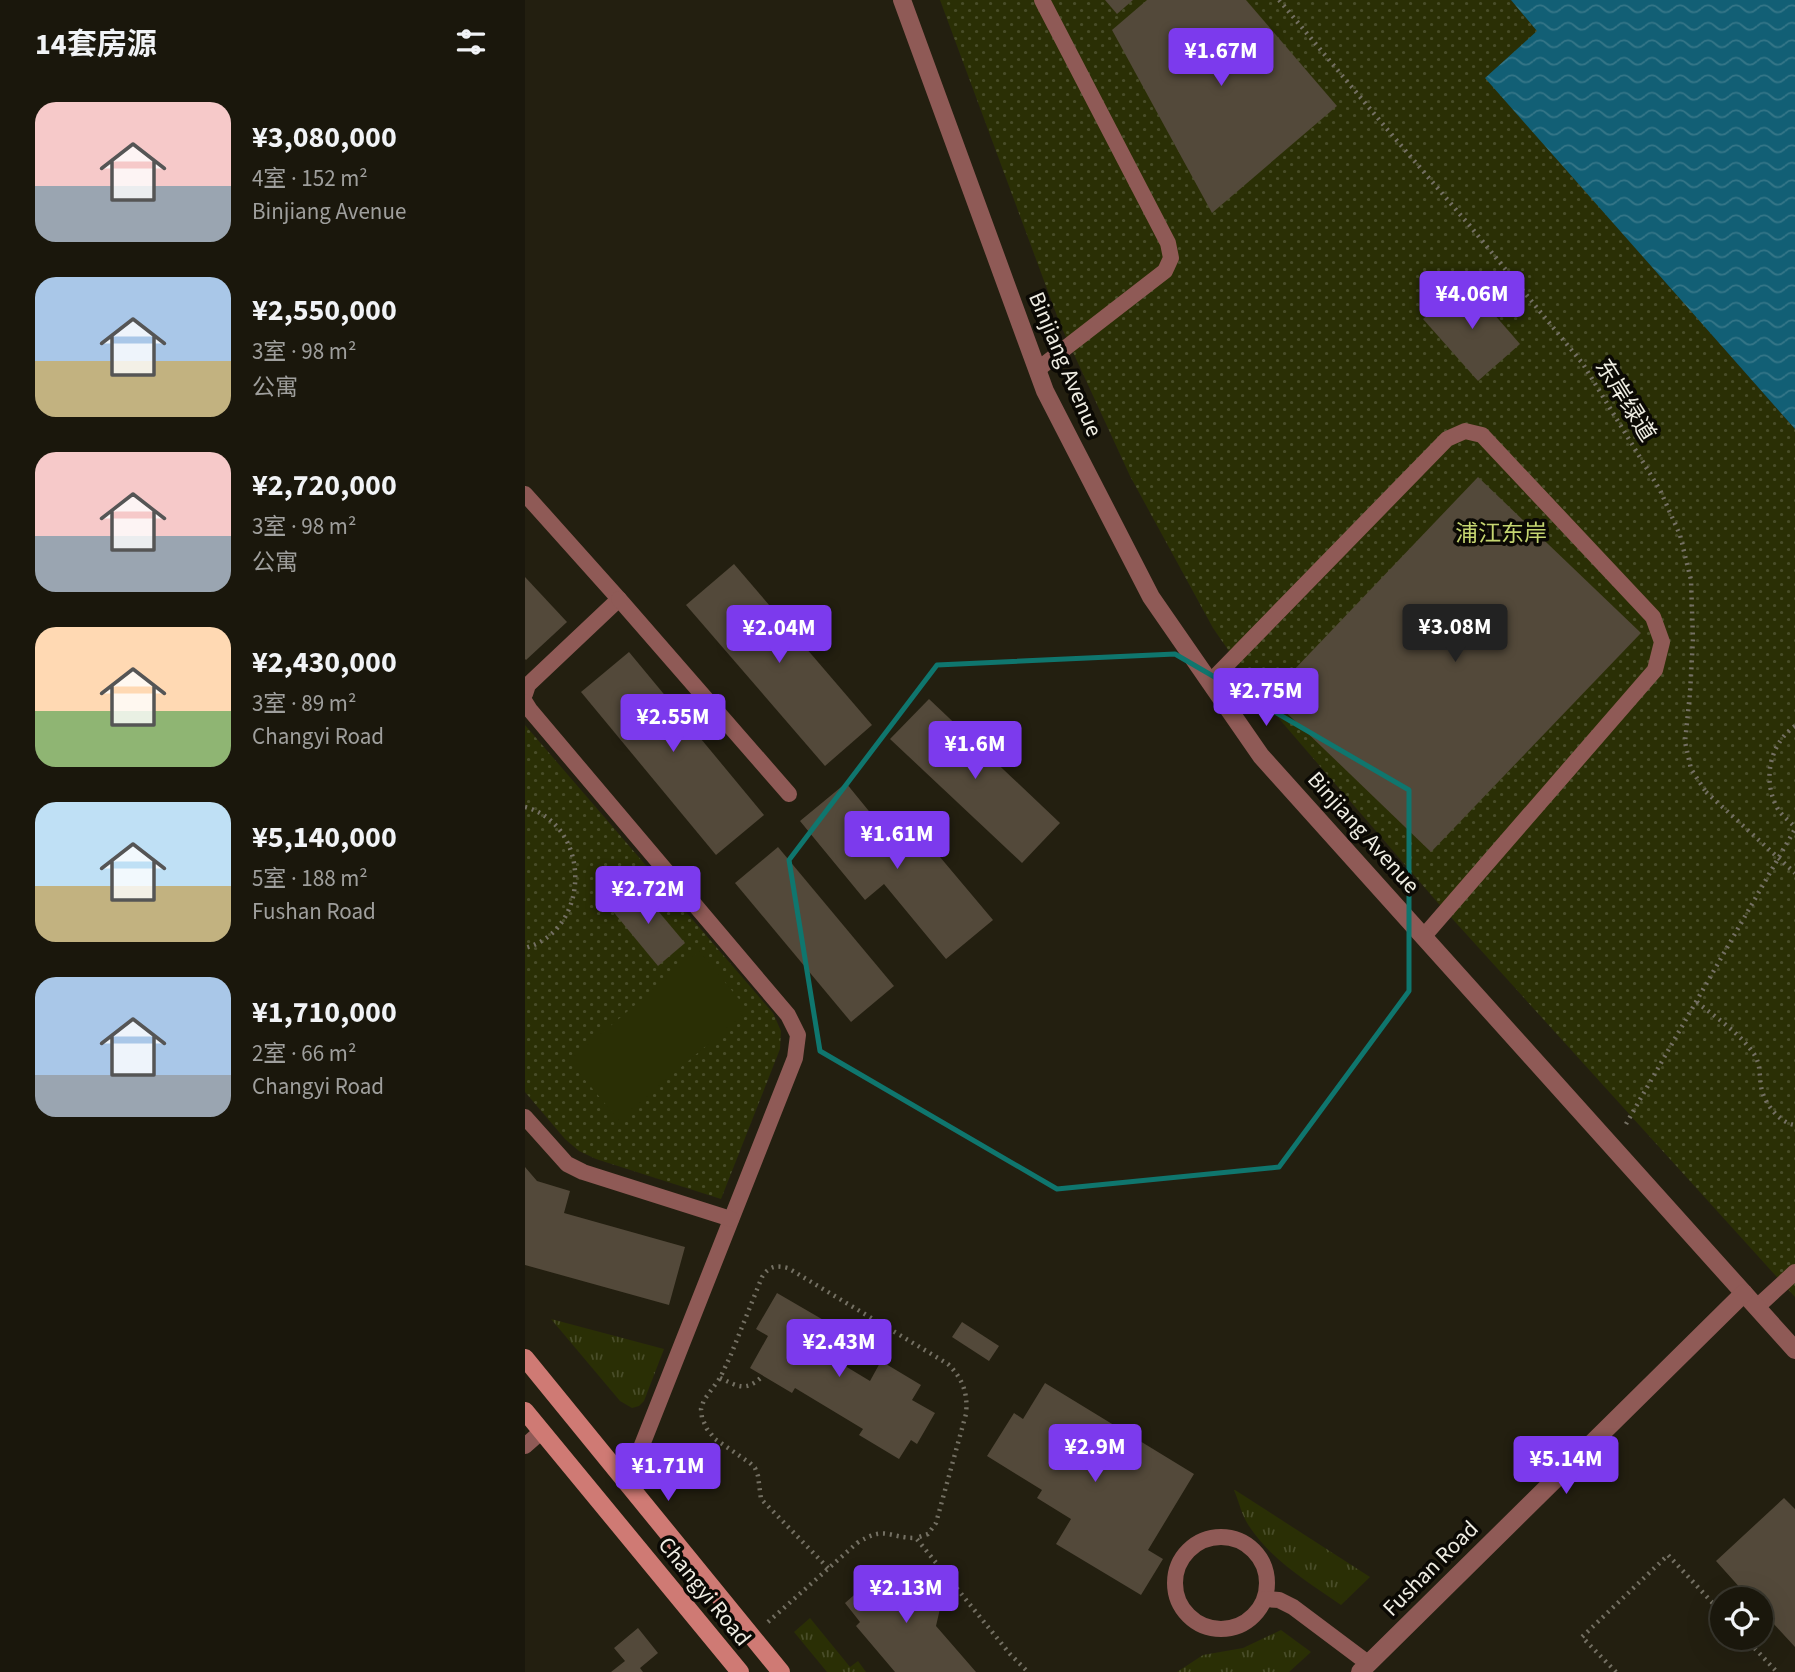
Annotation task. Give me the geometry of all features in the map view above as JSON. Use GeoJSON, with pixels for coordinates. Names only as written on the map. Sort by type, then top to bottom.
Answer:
{"type":"FeatureCollection","features":[{"type":"Feature","properties":{"kind":"main road","name":"Changyi Road"},"geometry":{"type":"LineString","coordinates":[[525,1359],[781,1672]]}},
{"type":"Feature","properties":{"kind":"main road","name":"Changyi Road"},"geometry":{"type":"LineString","coordinates":[[525,1410],[740,1672]]}},
{"type":"Feature","properties":{"kind":"street","name":"Binjiang Avenue"},"geometry":{"type":"LineString","coordinates":[[902,0],[1045,391],[1151,597],[1261,756],[1795,1350]]}},
{"type":"Feature","properties":{"kind":"street","name":"Fushan Road"},"geometry":{"type":"LineString","coordinates":[[1365,1668],[1744,1293]]}},
{"type":"Feature","properties":{"kind":"lane"},"geometry":{"type":"LineString","coordinates":[[1037,370],[1165,271],[1171,258],[1168,243],[1042,0]]}},
{"type":"Feature","properties":{"kind":"lane"},"geometry":{"type":"LineString","coordinates":[[1210,682],[1447,439],[1465,431],[1482,435],[1653,617],[1662,642],[1655,670],[1424,936]]}},
{"type":"Feature","properties":{"kind":"lane"},"geometry":{"type":"LineString","coordinates":[[525,494],[789,794]]}},
{"type":"Feature","properties":{"kind":"lane"},"geometry":{"type":"LineString","coordinates":[[525,694],[528,685],[619,598]]}},
{"type":"Feature","properties":{"kind":"lane"},"geometry":{"type":"LineString","coordinates":[[525,702],[788,1015],[798,1035],[795,1058],[627,1483]]}},
{"type":"Feature","properties":{"kind":"lane"},"geometry":{"type":"LineString","coordinates":[[525,1117],[566,1164],[583,1172],[731,1219]]}},
{"type":"Feature","properties":{"kind":"lane"},"geometry":{"type":"LineString","coordinates":[[1757,1307],[1795,1272]]}},
{"type":"Feature","properties":{"kind":"lane"},"geometry":{"type":"LineString","coordinates":[[525,1446],[542,1431]]}},
{"type":"Feature","properties":{"kind":"lane"},"geometry":{"type":"LineString","coordinates":[[1219,1536],[1234,1538],[1248,1545],[1259,1556],[1266,1569],[1268,1585],[1265,1599],[1258,1613],[1247,1623],[1217,1630],[1202,1626],[1186,1613],[1175,1591],[1175,1575],[1180,1560],[1190,1548],[1203,1540],[1219,1536]]}},
{"type":"Feature","properties":{"kind":"lane"},"geometry":{"type":"LineString","coordinates":[[1265,1599],[1279,1600],[1293,1607],[1365,1668]]}},
{"type":"Feature","properties":{"kind":"path","name":"东岸绿道"},"geometry":{"type":"LineString","coordinates":[[1279,0],[1471,226],[1583,364],[1660,490],[1679,535],[1691,580],[1693,639],[1685,742],[1691,769],[1706,792],[1795,873]]}},
{"type":"Feature","properties":{"kind":"path"},"geometry":{"type":"LineString","coordinates":[[1613,1146],[1795,828],[1780,812],[1771,792],[1769,771],[1774,750],[1795,726]]}},
{"type":"Feature","properties":{"kind":"path"},"geometry":{"type":"LineString","coordinates":[[525,807],[533,809],[554,823],[568,843],[576,866],[575,890],[568,913],[553,932],[533,946],[525,948]]}},
{"type":"Feature","properties":{"kind":"path"},"geometry":{"type":"LineString","coordinates":[[1697,1002],[1744,1041],[1756,1057],[1761,1070],[1762,1094],[1780,1119],[1795,1125]]}},
{"type":"Feature","properties":{"kind":"path"},"geometry":{"type":"LineString","coordinates":[[752,1636],[857,1543],[871,1534],[887,1532],[902,1538],[916,1538],[928,1534],[936,1523],[967,1401],[959,1375],[948,1364],[788,1268],[772,1266],[762,1277],[720,1378],[704,1400],[702,1418],[715,1439],[750,1462],[758,1476],[761,1499],[828,1568]]}},
{"type":"Feature","properties":{"kind":"path"},"geometry":{"type":"LineString","coordinates":[[720,1378],[745,1388],[752,1386],[763,1376]]}},
{"type":"Feature","properties":{"kind":"path"},"geometry":{"type":"LineString","coordinates":[[916,1538],[1010,1654],[1028,1672]]}},
{"type":"Feature","properties":{"kind":"path"},"geometry":{"type":"LineString","coordinates":[[1616,1672],[1582,1637],[1668,1555],[1710,1600]]}},
{"type":"Feature","properties":{"kind":"path"},"geometry":{"type":"LineString","coordinates":[[1756,1650],[1777,1672]]}},
{"type":"Feature","properties":{"kind":"highlighted area"},"geometry":{"type":"Polygon","coordinates":[[[1175,654],[1409,790],[1409,991],[1279,1167],[1057,1189],[820,1051],[789,860],[937,665],[1175,654]]]}},
{"type":"Feature","properties":{"kind":"green space","name":"浦江东岸"},"geometry":{"type":"Polygon","coordinates":[[[940,0],[1511,0],[1538,31],[1486,78],[1795,429],[1795,1297],[1438,903],[1262,699],[1213,628],[1130,476],[1060,324],[940,0]]]}},
{"type":"Feature","properties":{"kind":"green space"},"geometry":{"type":"Polygon","coordinates":[[[525,725],[773,1013],[781,1031],[780,1049],[721,1199],[596,1159],[579,1151],[565,1139],[525,1092],[525,725]]]}},
{"type":"Feature","properties":{"kind":"green space"},"geometry":{"type":"Polygon","coordinates":[[[699,951],[748,1010],[619,1120],[569,1061],[699,951]]]}},
{"type":"Feature","properties":{"kind":"green space"},"geometry":{"type":"Polygon","coordinates":[[[551,1319],[664,1349],[644,1401],[632,1408],[620,1401],[551,1319]]]}},
{"type":"Feature","properties":{"kind":"green space"},"geometry":{"type":"Polygon","coordinates":[[[1234,1490],[1370,1577],[1341,1605],[1291,1570],[1268,1549],[1247,1522],[1234,1490]]]}},
{"type":"Feature","properties":{"kind":"green space"},"geometry":{"type":"Polygon","coordinates":[[[810,1618],[850,1667],[858,1661],[866,1672],[827,1672],[794,1632],[810,1618]]]}},
{"type":"Feature","properties":{"kind":"green space"},"geometry":{"type":"Polygon","coordinates":[[[1281,1630],[1311,1652],[1289,1672],[1177,1672],[1203,1655],[1243,1648],[1281,1630]]]}},
{"type":"Feature","properties":{"kind":"water"},"geometry":{"type":"Polygon","coordinates":[[[1511,0],[1795,0],[1795,429],[1485,78],[1537,31],[1511,0]]]}},
{"type":"Feature","properties":{"kind":"building"},"geometry":{"type":"Polygon","coordinates":[[[1105,0],[1133,0],[1117,14],[1105,0]]]}},
{"type":"Feature","properties":{"kind":"building"},"geometry":{"type":"Polygon","coordinates":[[[1147,0],[1246,0],[1337,106],[1212,213],[1112,30],[1147,0]]]}},
{"type":"Feature","properties":{"kind":"building"},"geometry":{"type":"Polygon","coordinates":[[[1466,282],[1520,344],[1478,381],[1423,319],[1466,282]]]}},
{"type":"Feature","properties":{"kind":"building"},"geometry":{"type":"Polygon","coordinates":[[[1478,477],[1641,633],[1431,852],[1269,696],[1478,477]]]}},
{"type":"Feature","properties":{"kind":"building"},"geometry":{"type":"Polygon","coordinates":[[[734,564],[872,725],[825,766],[686,605],[734,564]]]}},
{"type":"Feature","properties":{"kind":"building"},"geometry":{"type":"Polygon","coordinates":[[[525,577],[567,622],[526,660],[525,659],[525,577]]]}},
{"type":"Feature","properties":{"kind":"building"},"geometry":{"type":"Polygon","coordinates":[[[629,652],[764,815],[716,855],[581,692],[629,652]]]}},
{"type":"Feature","properties":{"kind":"building"},"geometry":{"type":"Polygon","coordinates":[[[929,699],[1060,823],[1022,863],[890,739],[929,699]]]}},
{"type":"Feature","properties":{"kind":"building"},"geometry":{"type":"Polygon","coordinates":[[[846,783],[904,854],[924,838],[993,920],[946,959],[884,884],[865,900],[800,821],[846,783]]]}},
{"type":"Feature","properties":{"kind":"building"},"geometry":{"type":"Polygon","coordinates":[[[778,847],[894,986],[851,1022],[735,883],[778,847]]]}},
{"type":"Feature","properties":{"kind":"building"},"geometry":{"type":"Polygon","coordinates":[[[638,887],[685,943],[658,966],[611,909],[638,887]]]}},
{"type":"Feature","properties":{"kind":"building"},"geometry":{"type":"Polygon","coordinates":[[[525,1167],[537,1181],[570,1191],[564,1213],[685,1247],[669,1305],[525,1265],[525,1167]]]}},
{"type":"Feature","properties":{"kind":"building"},"geometry":{"type":"Polygon","coordinates":[[[777,1293],[832,1325],[817,1349],[870,1381],[881,1361],[921,1385],[912,1400],[935,1413],[917,1444],[911,1440],[899,1459],[859,1435],[863,1429],[795,1388],[792,1393],[750,1368],[768,1336],[756,1329],[777,1293]]]}},
{"type":"Feature","properties":{"kind":"building"},"geometry":{"type":"Polygon","coordinates":[[[962,1322],[999,1346],[989,1361],[952,1337],[962,1322]]]}},
{"type":"Feature","properties":{"kind":"building"},"geometry":{"type":"Polygon","coordinates":[[[1045,1383],[1194,1474],[1148,1550],[1163,1559],[1141,1595],[1056,1544],[1071,1519],[1037,1498],[1042,1490],[987,1456],[1014,1413],[1023,1419],[1045,1383]]]}},
{"type":"Feature","properties":{"kind":"building"},"geometry":{"type":"Polygon","coordinates":[[[1784,1498],[1795,1509],[1795,1647],[1773,1623],[1773,1587],[1739,1587],[1716,1561],[1784,1498]]]}},
{"type":"Feature","properties":{"kind":"building"},"geometry":{"type":"Polygon","coordinates":[[[885,1568],[894,1578],[921,1576],[942,1600],[936,1626],[976,1672],[895,1672],[856,1626],[860,1622],[845,1603],[885,1568]]]}},
{"type":"Feature","properties":{"kind":"building"},"geometry":{"type":"Polygon","coordinates":[[[638,1628],[658,1653],[640,1668],[643,1672],[611,1672],[625,1661],[614,1648],[638,1628]]]}}]}
